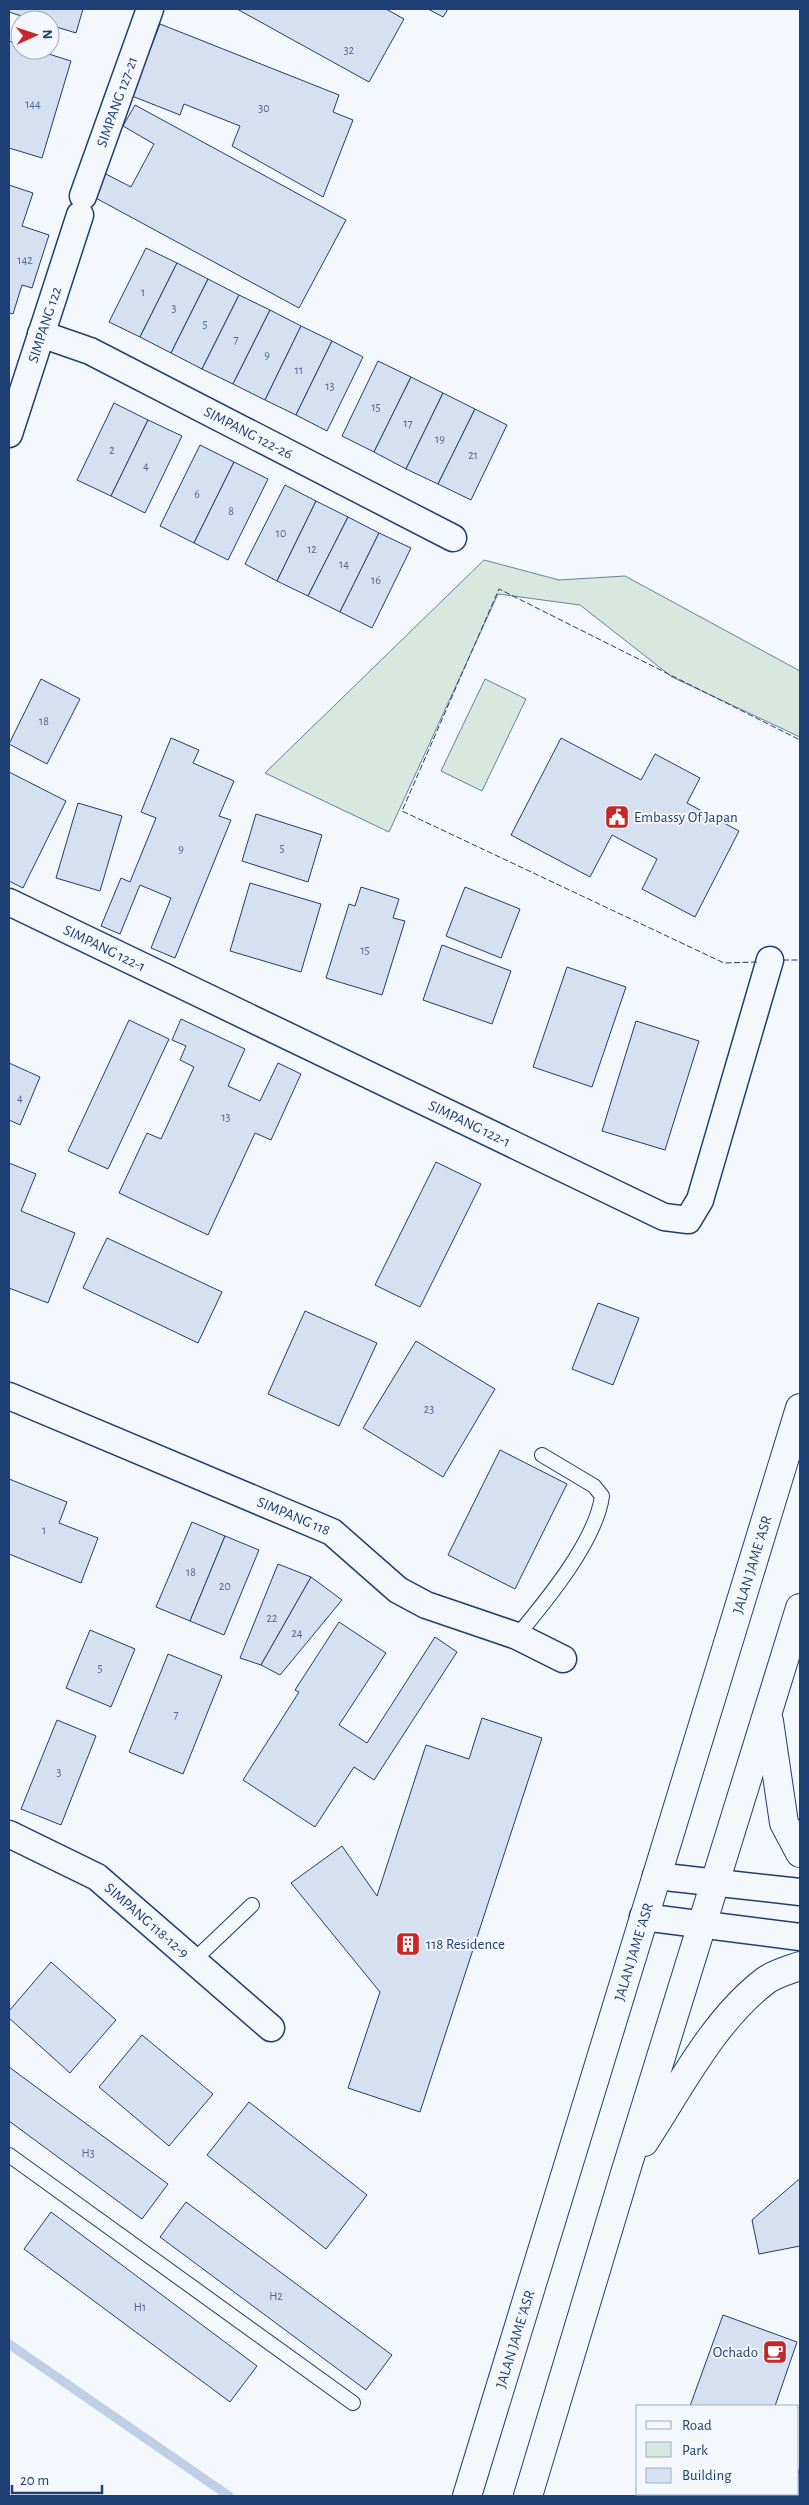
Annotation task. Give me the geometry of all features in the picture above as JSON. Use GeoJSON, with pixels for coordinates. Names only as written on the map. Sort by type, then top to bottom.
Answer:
{"type":"FeatureCollection","features":[{"type":"Feature","properties":{"kind":"main road","name":"JALAN JAME 'ASR"},"geometry":{"type":"LineString","coordinates":[[467,2496],[800,1408]]}},
{"type":"Feature","properties":{"kind":"main road"},"geometry":{"type":"LineString","coordinates":[[528,2496],[714,1882],[800,1608]]}},
{"type":"Feature","properties":{"kind":"main road"},"geometry":{"type":"LineString","coordinates":[[768,1712],[784,1823],[800,1853]]}},
{"type":"Feature","properties":{"kind":"main road"},"geometry":{"type":"LineString","coordinates":[[626,2170],[703,2050],[735,2010],[766,1980],[800,1966]]}},
{"type":"Feature","properties":{"kind":"street","name":"SIMPANG 127-21"},"geometry":{"type":"LineString","coordinates":[[81,205],[150,9]]}},
{"type":"Feature","properties":{"kind":"street","name":"SIMPANG 122"},"geometry":{"type":"LineString","coordinates":[[9,434],[81,205]]}},
{"type":"Feature","properties":{"kind":"street","name":"SIMPANG 122-26"},"geometry":{"type":"LineString","coordinates":[[41,334],[90,351],[453,538]]}},
{"type":"Feature","properties":{"kind":"street","name":"SIMPANG 122-1"},"geometry":{"type":"LineString","coordinates":[[9,902],[664,1217],[688,1220],[700,1200],[770,960]]}},
{"type":"Feature","properties":{"kind":"street","name":"SIMPANG 118"},"geometry":{"type":"LineString","coordinates":[[9,1396],[332,1532],[398,1590],[426,1605],[517,1636],[563,1659]]}},
{"type":"Feature","properties":{"kind":"street","name":"SIMPANG 118-12-9"},"geometry":{"type":"LineString","coordinates":[[9,1834],[97,1877],[270,2028]]}},
{"type":"Feature","properties":{"kind":"street"},"geometry":{"type":"LineString","coordinates":[[656,1876],[800,1892]]}},
{"type":"Feature","properties":{"kind":"street"},"geometry":{"type":"LineString","coordinates":[[643,1917],[800,1937]]}},
{"type":"Feature","properties":{"kind":"lane"},"geometry":{"type":"LineString","coordinates":[[517,1636],[558,1587],[600,1513],[602,1496],[594,1486],[542,1455]]}},
{"type":"Feature","properties":{"kind":"lane"},"geometry":{"type":"LineString","coordinates":[[194,1960],[252,1905]]}},
{"type":"Feature","properties":{"kind":"lane"},"geometry":{"type":"LineString","coordinates":[[9,2155],[352,2403]]}},
{"type":"Feature","properties":{"kind":"green space"},"geometry":{"type":"Polygon","coordinates":[[[484,560],[559,580],[625,576],[800,671],[800,737],[672,677],[580,605],[498,594],[389,832],[265,773],[484,560]]]}},
{"type":"Feature","properties":{"kind":"green space"},"geometry":{"type":"Polygon","coordinates":[[[485,679],[526,699],[482,791],[441,771],[485,679]]]}},
{"type":"Feature","properties":{"kind":"building"},"geometry":{"type":"Polygon","coordinates":[[[10,9],[83,9],[76,33],[60,28],[60,10],[10,10],[9,12],[10,9]]]}},
{"type":"Feature","properties":{"kind":"building"},"geometry":{"type":"Polygon","coordinates":[[[237,9],[386,9],[404,19],[369,82],[237,9]]]}},
{"type":"Feature","properties":{"kind":"building"},"geometry":{"type":"Polygon","coordinates":[[[428,9],[448,9],[443,17],[428,9]]]}},
{"type":"Feature","properties":{"kind":"building"},"geometry":{"type":"Polygon","coordinates":[[[160,24],[339,95],[333,112],[353,120],[323,197],[232,146],[240,126],[184,104],[180,115],[132,96],[160,24]]]}},
{"type":"Feature","properties":{"kind":"building"},"geometry":{"type":"Polygon","coordinates":[[[9,41],[10,60],[60,60],[60,58],[71,61],[42,158],[9,148],[9,41]]]}},
{"type":"Feature","properties":{"kind":"building"},"geometry":{"type":"Polygon","coordinates":[[[135,105],[346,220],[299,308],[92,196],[104,173],[131,187],[154,144],[123,126],[135,105]]]}},
{"type":"Feature","properties":{"kind":"building"},"geometry":{"type":"Polygon","coordinates":[[[9,185],[33,193],[22,226],[49,235],[32,288],[22,285],[13,314],[9,313],[9,185]]]}},
{"type":"Feature","properties":{"kind":"building"},"geometry":{"type":"Polygon","coordinates":[[[146,248],[177,263],[140,337],[109,322],[146,248]]]}},
{"type":"Feature","properties":{"kind":"building"},"geometry":{"type":"Polygon","coordinates":[[[177,263],[208,279],[171,353],[140,337],[177,263]]]}},
{"type":"Feature","properties":{"kind":"building"},"geometry":{"type":"Polygon","coordinates":[[[208,279],[239,295],[202,369],[171,353],[208,279]]]}},
{"type":"Feature","properties":{"kind":"building"},"geometry":{"type":"Polygon","coordinates":[[[239,295],[270,310],[233,384],[202,369],[239,295]]]}},
{"type":"Feature","properties":{"kind":"building"},"geometry":{"type":"Polygon","coordinates":[[[270,310],[301,326],[265,400],[233,384],[270,310]]]}},
{"type":"Feature","properties":{"kind":"building"},"geometry":{"type":"Polygon","coordinates":[[[301,326],[332,341],[296,415],[265,400],[301,326]]]}},
{"type":"Feature","properties":{"kind":"building"},"geometry":{"type":"Polygon","coordinates":[[[332,341],[363,357],[327,431],[296,415],[332,341]]]}},
{"type":"Feature","properties":{"kind":"building"},"geometry":{"type":"Polygon","coordinates":[[[378,361],[411,377],[374,452],[342,436],[378,361]]]}},
{"type":"Feature","properties":{"kind":"building"},"geometry":{"type":"Polygon","coordinates":[[[411,377],[443,393],[406,469],[374,452],[411,377]]]}},
{"type":"Feature","properties":{"kind":"building"},"geometry":{"type":"Polygon","coordinates":[[[443,393],[475,409],[438,484],[406,469],[443,393]]]}},
{"type":"Feature","properties":{"kind":"building"},"geometry":{"type":"Polygon","coordinates":[[[114,403],[148,420],[111,496],[77,480],[114,403]]]}},
{"type":"Feature","properties":{"kind":"building"},"geometry":{"type":"Polygon","coordinates":[[[475,409],[507,425],[471,500],[438,484],[475,409]]]}},
{"type":"Feature","properties":{"kind":"building"},"geometry":{"type":"Polygon","coordinates":[[[148,420],[182,436],[145,513],[111,496],[148,420]]]}},
{"type":"Feature","properties":{"kind":"building"},"geometry":{"type":"Polygon","coordinates":[[[200,445],[234,462],[194,543],[160,526],[200,445]]]}},
{"type":"Feature","properties":{"kind":"building"},"geometry":{"type":"Polygon","coordinates":[[[234,462],[268,479],[228,560],[194,543],[234,462]]]}},
{"type":"Feature","properties":{"kind":"building"},"geometry":{"type":"Polygon","coordinates":[[[285,485],[316,501],[277,581],[245,564],[285,485]]]}},
{"type":"Feature","properties":{"kind":"building"},"geometry":{"type":"Polygon","coordinates":[[[316,501],[348,517],[308,596],[277,581],[316,501]]]}},
{"type":"Feature","properties":{"kind":"building"},"geometry":{"type":"Polygon","coordinates":[[[348,517],[379,533],[340,612],[308,596],[348,517]]]}},
{"type":"Feature","properties":{"kind":"building"},"geometry":{"type":"Polygon","coordinates":[[[379,533],[411,548],[372,628],[340,612],[379,533]]]}},
{"type":"Feature","properties":{"kind":"building"},"geometry":{"type":"Polygon","coordinates":[[[41,679],[80,699],[47,764],[9,744],[41,679]]]}},
{"type":"Feature","properties":{"kind":"building"},"geometry":{"type":"Polygon","coordinates":[[[171,738],[199,750],[193,763],[234,781],[219,816],[231,820],[175,958],[151,948],[171,898],[140,885],[120,934],[101,926],[121,878],[130,882],[156,818],[141,812],[171,738]]]}},
{"type":"Feature","properties":{"kind":"building","name":"Embassy Of Japan"},"geometry":{"type":"Polygon","coordinates":[[[561,738],[641,780],[655,754],[700,778],[687,803],[739,831],[695,917],[642,889],[657,859],[612,835],[590,877],[511,835],[561,738]]]}},
{"type":"Feature","properties":{"kind":"building"},"geometry":{"type":"Polygon","coordinates":[[[9,772],[66,801],[23,888],[9,881],[9,772]]]}},
{"type":"Feature","properties":{"kind":"building"},"geometry":{"type":"Polygon","coordinates":[[[78,803],[122,816],[100,891],[56,878],[78,803]]]}},
{"type":"Feature","properties":{"kind":"building"},"geometry":{"type":"Polygon","coordinates":[[[256,814],[322,835],[308,882],[242,861],[256,814]]]}},
{"type":"Feature","properties":{"kind":"building"},"geometry":{"type":"Polygon","coordinates":[[[250,883],[321,904],[301,972],[230,951],[250,883]]]}},
{"type":"Feature","properties":{"kind":"building"},"geometry":{"type":"Polygon","coordinates":[[[361,887],[399,899],[393,918],[405,921],[382,995],[326,978],[349,904],[355,906],[361,887]]]}},
{"type":"Feature","properties":{"kind":"building"},"geometry":{"type":"Polygon","coordinates":[[[465,887],[520,909],[501,958],[446,936],[465,887]]]}},
{"type":"Feature","properties":{"kind":"building"},"geometry":{"type":"Polygon","coordinates":[[[442,945],[511,971],[492,1024],[423,1000],[442,945]]]}},
{"type":"Feature","properties":{"kind":"building"},"geometry":{"type":"Polygon","coordinates":[[[567,967],[626,987],[592,1087],[533,1067],[567,967]]]}},
{"type":"Feature","properties":{"kind":"building"},"geometry":{"type":"Polygon","coordinates":[[[181,1019],[245,1049],[228,1086],[260,1101],[278,1063],[301,1074],[271,1140],[255,1133],[208,1235],[119,1193],[147,1133],[161,1139],[194,1067],[180,1060],[186,1046],[172,1040],[181,1019]]]}},
{"type":"Feature","properties":{"kind":"building"},"geometry":{"type":"Polygon","coordinates":[[[129,1020],[169,1039],[108,1169],[68,1151],[129,1020]]]}},
{"type":"Feature","properties":{"kind":"building"},"geometry":{"type":"Polygon","coordinates":[[[636,1021],[699,1041],[665,1150],[602,1131],[636,1021]]]}},
{"type":"Feature","properties":{"kind":"building"},"geometry":{"type":"Polygon","coordinates":[[[9,1063],[40,1077],[20,1125],[9,1120],[9,1063]]]}},
{"type":"Feature","properties":{"kind":"building"},"geometry":{"type":"Polygon","coordinates":[[[436,1162],[481,1184],[420,1307],[375,1285],[436,1162]]]}},
{"type":"Feature","properties":{"kind":"building"},"geometry":{"type":"Polygon","coordinates":[[[9,1163],[36,1174],[21,1211],[75,1233],[48,1303],[9,1288],[9,1163]]]}},
{"type":"Feature","properties":{"kind":"building"},"geometry":{"type":"Polygon","coordinates":[[[107,1238],[222,1292],[198,1343],[83,1288],[107,1238]]]}},
{"type":"Feature","properties":{"kind":"building"},"geometry":{"type":"Polygon","coordinates":[[[598,1303],[639,1318],[613,1385],[572,1369],[598,1303]]]}},
{"type":"Feature","properties":{"kind":"building"},"geometry":{"type":"Polygon","coordinates":[[[305,1311],[377,1343],[339,1426],[268,1394],[305,1311]]]}},
{"type":"Feature","properties":{"kind":"building"},"geometry":{"type":"Polygon","coordinates":[[[416,1341],[495,1389],[443,1477],[363,1428],[416,1341]]]}},
{"type":"Feature","properties":{"kind":"building"},"geometry":{"type":"Polygon","coordinates":[[[500,1450],[567,1484],[515,1589],[448,1555],[500,1450]]]}},
{"type":"Feature","properties":{"kind":"building"},"geometry":{"type":"Polygon","coordinates":[[[9,1479],[67,1502],[59,1523],[98,1538],[81,1583],[9,1554],[9,1479]]]}},
{"type":"Feature","properties":{"kind":"building"},"geometry":{"type":"Polygon","coordinates":[[[192,1522],[225,1536],[190,1621],[156,1607],[192,1522]]]}},
{"type":"Feature","properties":{"kind":"building"},"geometry":{"type":"Polygon","coordinates":[[[225,1536],[259,1550],[224,1635],[190,1621],[225,1536]]]}},
{"type":"Feature","properties":{"kind":"building"},"geometry":{"type":"Polygon","coordinates":[[[278,1564],[311,1577],[261,1665],[240,1658],[278,1564]]]}},
{"type":"Feature","properties":{"kind":"building"},"geometry":{"type":"Polygon","coordinates":[[[311,1577],[342,1600],[280,1675],[261,1665],[311,1577]]]}},
{"type":"Feature","properties":{"kind":"building"},"geometry":{"type":"Polygon","coordinates":[[[339,1622],[386,1653],[339,1725],[367,1743],[435,1637],[457,1652],[374,1780],[354,1767],[315,1827],[243,1780],[299,1692],[295,1690],[339,1622]]]}},
{"type":"Feature","properties":{"kind":"building"},"geometry":{"type":"Polygon","coordinates":[[[90,1630],[135,1649],[111,1707],[66,1688],[90,1630]]]}},
{"type":"Feature","properties":{"kind":"building"},"geometry":{"type":"Polygon","coordinates":[[[168,1654],[222,1676],[183,1774],[129,1752],[168,1654]]]}},
{"type":"Feature","properties":{"kind":"building","name":"118 Residence"},"geometry":{"type":"Polygon","coordinates":[[[482,1718],[542,1738],[420,2112],[348,2088],[380,1992],[291,1883],[342,1846],[377,1896],[426,1745],[469,1759],[482,1718]]]}},
{"type":"Feature","properties":{"kind":"building"},"geometry":{"type":"Polygon","coordinates":[[[57,1720],[96,1736],[61,1825],[21,1809],[57,1720]]]}},
{"type":"Feature","properties":{"kind":"building"},"geometry":{"type":"Polygon","coordinates":[[[51,1962],[116,2020],[70,2073],[9,2018],[9,2011],[51,1962]]]}},
{"type":"Feature","properties":{"kind":"building"},"geometry":{"type":"Polygon","coordinates":[[[142,2035],[213,2094],[169,2146],[99,2087],[142,2035]]]}},
{"type":"Feature","properties":{"kind":"building"},"geometry":{"type":"Polygon","coordinates":[[[9,2067],[168,2184],[142,2219],[9,2121],[9,2067]]]}},
{"type":"Feature","properties":{"kind":"building"},"geometry":{"type":"Polygon","coordinates":[[[249,2102],[367,2195],[326,2249],[207,2155],[249,2102]]]}},
{"type":"Feature","properties":{"kind":"building"},"geometry":{"type":"Polygon","coordinates":[[[800,2180],[800,2246],[759,2254],[752,2220],[800,2180]]]}},
{"type":"Feature","properties":{"kind":"building"},"geometry":{"type":"Polygon","coordinates":[[[186,2202],[392,2355],[366,2390],[160,2237],[186,2202]]]}},
{"type":"Feature","properties":{"kind":"building"},"geometry":{"type":"Polygon","coordinates":[[[51,2212],[257,2366],[230,2402],[24,2249],[51,2212]]]}},
{"type":"Feature","properties":{"kind":"building"},"geometry":{"type":"Polygon","coordinates":[[[723,2315],[797,2342],[775,2405],[690,2405],[723,2315]]]}},
{"type":"Feature","properties":{"kind":"building"},"geometry":{"type":"Polygon","coordinates":[[[800,2466],[800,2496],[790,2496],[799,2495],[800,2466]]]}},
{"type":"Feature","properties":{"kind":"building"},"geometry":{"type":"Polygon","coordinates":[[[659,2495],[743,2495],[743,2496],[659,2495]]]}},
{"type":"Feature","properties":{"kind":"waterway"},"geometry":{"type":"LineString","coordinates":[[9,2344],[229,2496]]}},
{"type":"Feature","properties":{"kind":"fence"},"geometry":{"type":"LineString","coordinates":[[757,962],[724,963],[402,811],[499,589],[800,740]]}},
{"type":"Feature","properties":{"kind":"fence"},"geometry":{"type":"LineString","coordinates":[[783,960],[800,960]]}},
{"type":"Feature","properties":{"kind":"place","name":"Embassy Of Japan"},"geometry":{"type":"Point","coordinates":[617,817]}},
{"type":"Feature","properties":{"kind":"place","name":"118 Residence"},"geometry":{"type":"Point","coordinates":[408,1944]}},
{"type":"Feature","properties":{"kind":"place","name":"Ochado"},"geometry":{"type":"Point","coordinates":[775,2352]}}]}
